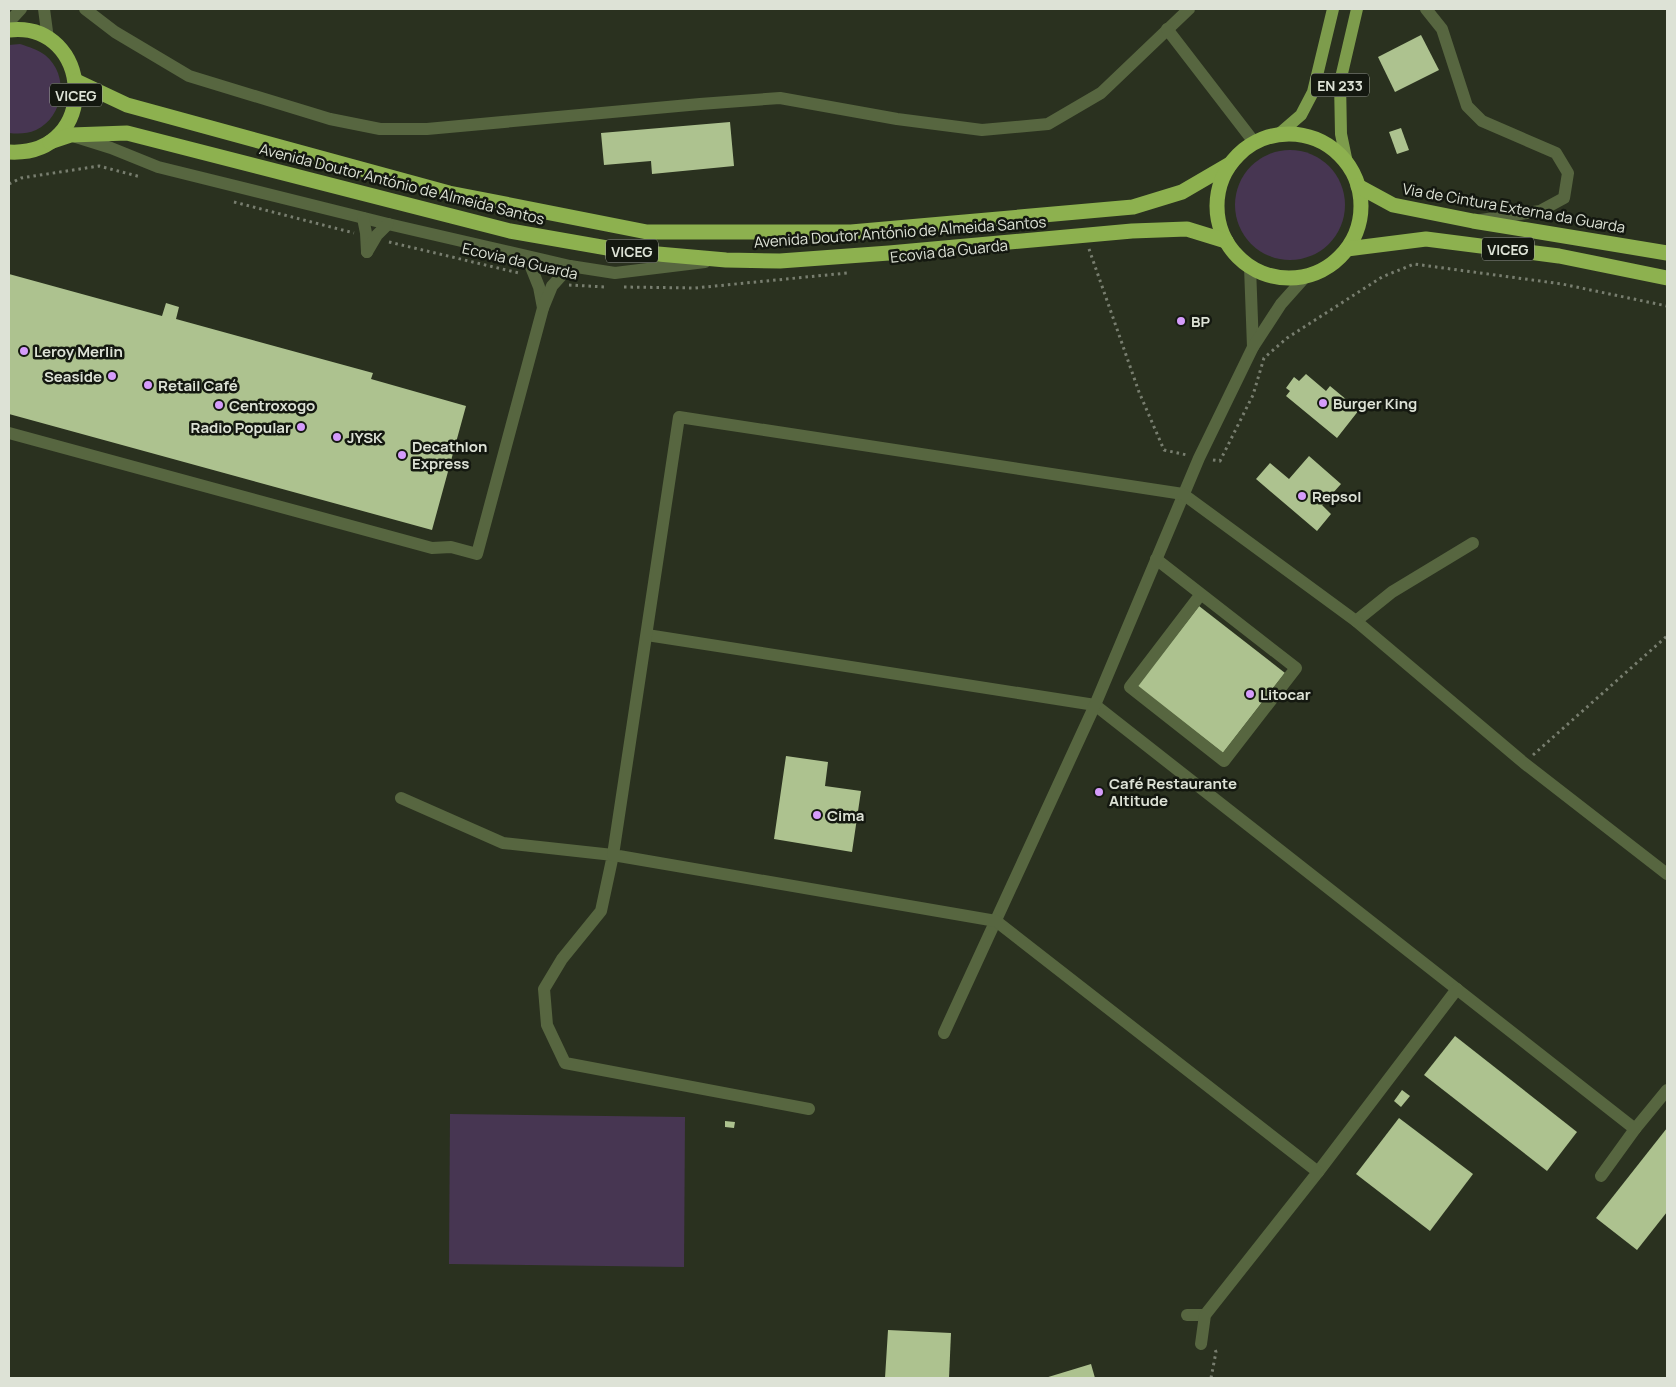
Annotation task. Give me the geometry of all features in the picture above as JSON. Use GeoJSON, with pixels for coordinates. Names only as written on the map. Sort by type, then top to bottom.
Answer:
{"type":"FeatureCollection","features":[{"type":"Feature","properties":{"kind":"highway","name":"Avenida Doutor António de Almeida Santos"},"geometry":{"type":"LineString","coordinates":[[9,30],[16,29],[33,32],[48,39],[61,50],[70,64],[76,81],[76,98],[72,115],[63,130],[50,142]]}},
{"type":"Feature","properties":{"kind":"highway","name":"Avenida Doutor António de Almeida Santos"},"geometry":{"type":"LineString","coordinates":[[76,81],[127,105],[449,193],[647,232],[851,232],[1133,207],[1182,192],[1230,164]]}},
{"type":"Feature","properties":{"kind":"highway","name":"Avenida Doutor António de Almeida Santos"},"geometry":{"type":"LineString","coordinates":[[12,154],[36,149],[71,135],[127,133],[510,231],[624,251],[726,260],[780,261],[889,254],[1132,230],[1187,229],[1226,241]]}},
{"type":"Feature","properties":{"kind":"highway"},"geometry":{"type":"LineString","coordinates":[[1279,134],[1298,134],[1317,139],[1334,149],[1347,163],[1358,186],[1361,207],[1357,229],[1347,248],[1336,261],[1322,270],[1306,276],[1287,278],[1268,275],[1250,267],[1236,256],[1226,241],[1218,222],[1216,202],[1220,182],[1230,164],[1240,152],[1254,142],[1279,134]]}},
{"type":"Feature","properties":{"kind":"highway","name":"Via de Cintura Externa da Guarda"},"geometry":{"type":"LineString","coordinates":[[1358,186],[1393,205],[1473,221],[1667,253]]}},
{"type":"Feature","properties":{"kind":"highway","name":"VICEG"},"geometry":{"type":"LineString","coordinates":[[1347,248],[1426,240],[1559,256],[1667,278]]}},
{"type":"Feature","properties":{"kind":"main road","name":"EN 233"},"geometry":{"type":"LineString","coordinates":[[1279,134],[1301,115],[1314,92],[1333,9]]}},
{"type":"Feature","properties":{"kind":"main road","name":"EN 233"},"geometry":{"type":"LineString","coordinates":[[1347,163],[1341,134],[1340,82],[1357,9]]}},
{"type":"Feature","properties":{"kind":"street"},"geometry":{"type":"LineString","coordinates":[[9,22],[21,9]]}},
{"type":"Feature","properties":{"kind":"street"},"geometry":{"type":"LineString","coordinates":[[44,9],[48,39]]}},
{"type":"Feature","properties":{"kind":"street"},"geometry":{"type":"LineString","coordinates":[[85,9],[115,32],[189,76],[330,119],[380,129],[427,129],[780,98],[897,119],[982,130],[1048,124],[1101,93],[1189,9]]}},
{"type":"Feature","properties":{"kind":"street"},"geometry":{"type":"LineString","coordinates":[[1426,9],[1442,29],[1467,106],[1482,121],[1556,153],[1568,173],[1564,198],[1540,211],[1473,221]]}},
{"type":"Feature","properties":{"kind":"street"},"geometry":{"type":"LineString","coordinates":[[1167,30],[1254,142]]}},
{"type":"Feature","properties":{"kind":"street"},"geometry":{"type":"LineString","coordinates":[[71,135],[111,148],[158,167],[362,218],[570,266],[615,273],[726,260]]}},
{"type":"Feature","properties":{"kind":"street"},"geometry":{"type":"LineString","coordinates":[[362,218],[371,237],[368,252]]}},
{"type":"Feature","properties":{"kind":"street"},"geometry":{"type":"LineString","coordinates":[[371,237],[388,224]]}},
{"type":"Feature","properties":{"kind":"street"},"geometry":{"type":"LineString","coordinates":[[526,257],[540,288],[543,308]]}},
{"type":"Feature","properties":{"kind":"street"},"geometry":{"type":"LineString","coordinates":[[9,433],[432,548],[451,547],[477,554],[543,308],[552,286],[570,266]]}},
{"type":"Feature","properties":{"kind":"street"},"geometry":{"type":"LineString","coordinates":[[1250,267],[1253,347]]}},
{"type":"Feature","properties":{"kind":"street"},"geometry":{"type":"LineString","coordinates":[[944,1033],[1095,705],[1199,458],[1253,347],[1281,304],[1306,276]]}},
{"type":"Feature","properties":{"kind":"street"},"geometry":{"type":"LineString","coordinates":[[809,1109],[565,1063],[547,1025],[544,989],[562,959],[601,911],[613,856],[679,417],[1184,494],[1356,622],[1524,763],[1667,874]]}},
{"type":"Feature","properties":{"kind":"street"},"geometry":{"type":"LineString","coordinates":[[1356,622],[1392,592],[1473,543]]}},
{"type":"Feature","properties":{"kind":"street"},"geometry":{"type":"LineString","coordinates":[[1156,559],[1202,594],[1296,668],[1224,761],[1130,687],[1202,594]]}},
{"type":"Feature","properties":{"kind":"street"},"geometry":{"type":"LineString","coordinates":[[647,635],[1095,705],[1635,1130]]}},
{"type":"Feature","properties":{"kind":"street"},"geometry":{"type":"LineString","coordinates":[[401,798],[503,843],[613,856],[996,921],[1318,1172]]}},
{"type":"Feature","properties":{"kind":"street"},"geometry":{"type":"LineString","coordinates":[[1201,1344],[1206,1315],[1457,990]]}},
{"type":"Feature","properties":{"kind":"street"},"geometry":{"type":"LineString","coordinates":[[1601,1176],[1667,1090]]}},
{"type":"Feature","properties":{"kind":"street"},"geometry":{"type":"LineString","coordinates":[[1187,1315],[1206,1315]]}},
{"type":"Feature","properties":{"kind":"path"},"geometry":{"type":"LineString","coordinates":[[9,184],[21,178],[99,166],[146,178]]}},
{"type":"Feature","properties":{"kind":"path","name":"Ecovia da Guarda"},"geometry":{"type":"LineString","coordinates":[[229,201],[535,277]]}},
{"type":"Feature","properties":{"kind":"path"},"geometry":{"type":"LineString","coordinates":[[1089,248],[1139,392],[1164,450],[1220,461],[1253,395],[1264,358],[1287,338],[1374,282],[1414,264],[1562,284],[1667,306]]}},
{"type":"Feature","properties":{"kind":"path"},"geometry":{"type":"LineString","coordinates":[[621,287],[695,288],[853,272]]}},
{"type":"Feature","properties":{"kind":"path","name":"Ecovia da Guarda"},"geometry":{"type":"LineString","coordinates":[[556,282],[574,286],[612,287]]}},
{"type":"Feature","properties":{"kind":"path"},"geometry":{"type":"LineString","coordinates":[[1524,763],[1667,636]]}},
{"type":"Feature","properties":{"kind":"shaded area"},"geometry":{"type":"Polygon","coordinates":[[[20,44],[33,48],[45,55],[53,63],[61,84],[58,106],[53,116],[36,130],[19,134],[9,133],[9,45],[20,44]]]}},
{"type":"Feature","properties":{"kind":"shaded area"},"geometry":{"type":"Polygon","coordinates":[[[1290,150],[1311,154],[1329,166],[1341,184],[1345,205],[1341,226],[1329,244],[1311,256],[1290,260],[1269,256],[1251,244],[1239,226],[1235,205],[1239,184],[1251,166],[1269,154],[1290,150]]]}},
{"type":"Feature","properties":{"kind":"shaded area"},"geometry":{"type":"Polygon","coordinates":[[[450,1114],[685,1117],[684,1267],[449,1264],[450,1114]]]}},
{"type":"Feature","properties":{"kind":"building"},"geometry":{"type":"Polygon","coordinates":[[[1421,35],[1439,70],[1395,92],[1378,57],[1421,35]]]}},
{"type":"Feature","properties":{"kind":"building"},"geometry":{"type":"Polygon","coordinates":[[[730,122],[734,166],[652,174],[651,161],[604,165],[601,133],[730,122]]]}},
{"type":"Feature","properties":{"kind":"building"},"geometry":{"type":"Polygon","coordinates":[[[1401,128],[1409,150],[1397,154],[1389,132],[1401,128]]]}},
{"type":"Feature","properties":{"kind":"building"},"geometry":{"type":"Polygon","coordinates":[[[9,274],[162,316],[166,303],[179,307],[176,319],[373,373],[371,379],[466,406],[432,530],[9,414],[9,274]]]}},
{"type":"Feature","properties":{"kind":"building","name":"Burger King"},"geometry":{"type":"Polygon","coordinates":[[[1306,374],[1326,391],[1330,386],[1359,410],[1337,438],[1286,396],[1290,391],[1286,388],[1294,377],[1299,381],[1306,374]]]}},
{"type":"Feature","properties":{"kind":"building"},"geometry":{"type":"Polygon","coordinates":[[[1309,456],[1341,484],[1322,505],[1331,514],[1317,531],[1256,479],[1270,463],[1289,479],[1309,456]]]}},
{"type":"Feature","properties":{"kind":"building"},"geometry":{"type":"Polygon","coordinates":[[[1199,606],[1285,673],[1223,753],[1137,686],[1199,606]]]}},
{"type":"Feature","properties":{"kind":"building","name":"Cima"},"geometry":{"type":"Polygon","coordinates":[[[786,756],[828,762],[825,786],[861,791],[852,852],[774,839],[786,756]]]}},
{"type":"Feature","properties":{"kind":"building"},"geometry":{"type":"Polygon","coordinates":[[[1455,1036],[1577,1132],[1547,1171],[1424,1075],[1455,1036]]]}},
{"type":"Feature","properties":{"kind":"building"},"geometry":{"type":"Polygon","coordinates":[[[1402,1090],[1410,1096],[1401,1107],[1394,1101],[1402,1090]]]}},
{"type":"Feature","properties":{"kind":"building"},"geometry":{"type":"Polygon","coordinates":[[[1399,1118],[1473,1174],[1430,1231],[1356,1174],[1399,1118]]]}},
{"type":"Feature","properties":{"kind":"building"},"geometry":{"type":"Polygon","coordinates":[[[725,1121],[735,1122],[734,1128],[725,1127],[725,1121]]]}},
{"type":"Feature","properties":{"kind":"building"},"geometry":{"type":"Polygon","coordinates":[[[1667,1128],[1667,1212],[1637,1250],[1596,1218],[1667,1128]]]}},
{"type":"Feature","properties":{"kind":"building"},"geometry":{"type":"Polygon","coordinates":[[[888,1330],[951,1333],[949,1378],[885,1378],[888,1330]]]}},
{"type":"Feature","properties":{"kind":"building"},"geometry":{"type":"Polygon","coordinates":[[[1091,1364],[1095,1378],[1045,1378],[1091,1364]]]}},
{"type":"Feature","properties":{"kind":"place","name":"BP"},"geometry":{"type":"Point","coordinates":[1181,321]}},
{"type":"Feature","properties":{"kind":"place","name":"Leroy Merlin"},"geometry":{"type":"Point","coordinates":[24,351]}},
{"type":"Feature","properties":{"kind":"place","name":"Seaside"},"geometry":{"type":"Point","coordinates":[112,376]}},
{"type":"Feature","properties":{"kind":"place","name":"Retail Café"},"geometry":{"type":"Point","coordinates":[148,385]}},
{"type":"Feature","properties":{"kind":"place","name":"Burger King"},"geometry":{"type":"Point","coordinates":[1323,403]}},
{"type":"Feature","properties":{"kind":"place","name":"Centroxogo"},"geometry":{"type":"Point","coordinates":[219,405]}},
{"type":"Feature","properties":{"kind":"place","name":"Radio Popular"},"geometry":{"type":"Point","coordinates":[301,427]}},
{"type":"Feature","properties":{"kind":"place","name":"JYSK"},"geometry":{"type":"Point","coordinates":[337,437]}},
{"type":"Feature","properties":{"kind":"place","name":"Decathlon Express"},"geometry":{"type":"Point","coordinates":[402,455]}},
{"type":"Feature","properties":{"kind":"place","name":"Repsol"},"geometry":{"type":"Point","coordinates":[1302,496]}},
{"type":"Feature","properties":{"kind":"place","name":"Litocar"},"geometry":{"type":"Point","coordinates":[1250,694]}},
{"type":"Feature","properties":{"kind":"place","name":"Café Restaurante Altitude"},"geometry":{"type":"Point","coordinates":[1099,792]}},
{"type":"Feature","properties":{"kind":"place","name":"Cima"},"geometry":{"type":"Point","coordinates":[817,815]}}]}
